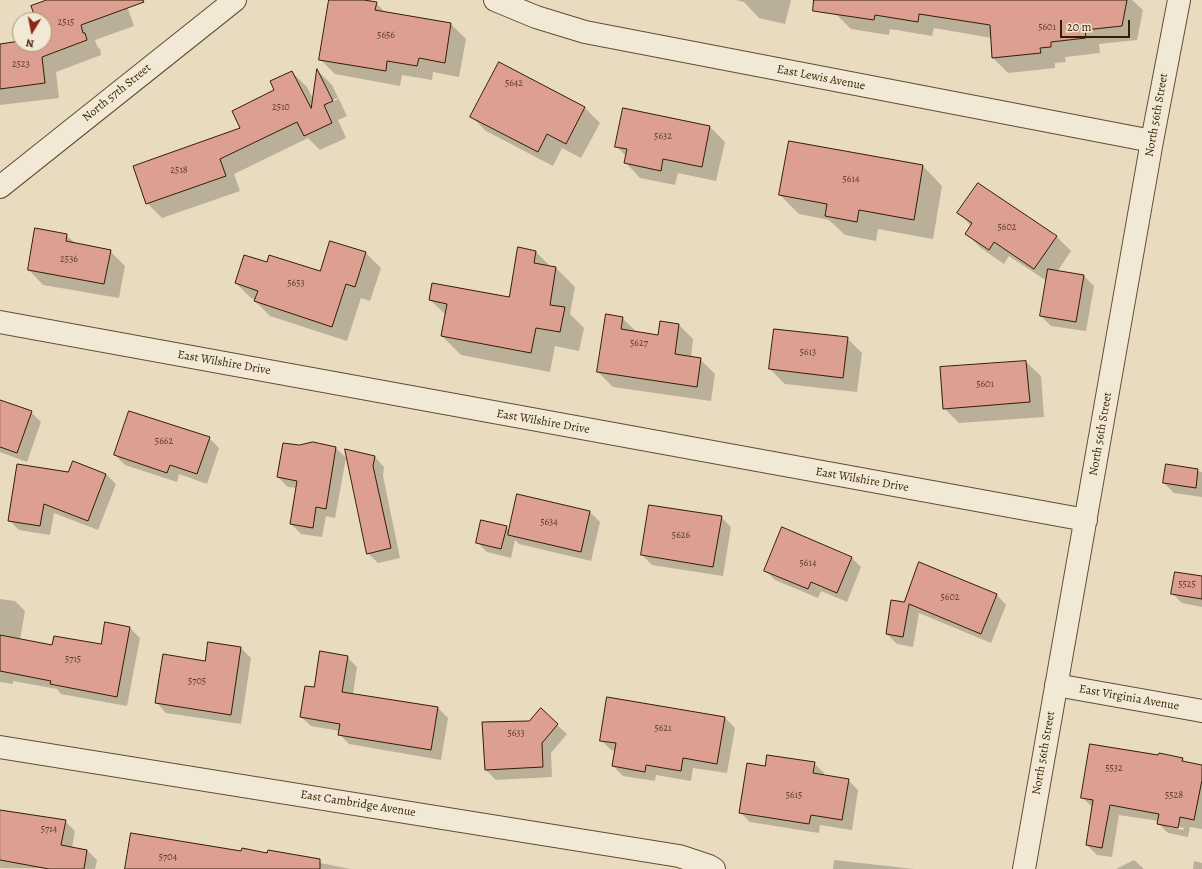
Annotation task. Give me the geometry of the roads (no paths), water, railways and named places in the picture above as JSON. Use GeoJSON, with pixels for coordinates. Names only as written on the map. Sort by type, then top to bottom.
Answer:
{"type":"FeatureCollection","features":[{"type":"Feature","properties":{"kind":"street","name":"North 57th Street"},"geometry":{"type":"LineString","coordinates":[[0,187],[235,0]]}},
{"type":"Feature","properties":{"kind":"street","name":"East Lewis Avenue"},"geometry":{"type":"LineString","coordinates":[[494,0],[536,17],[586,32],[1152,141]]}},
{"type":"Feature","properties":{"kind":"street","name":"North 56th Street"},"geometry":{"type":"LineString","coordinates":[[1024,869],[1152,141],[1179,0]]}},
{"type":"Feature","properties":{"kind":"street","name":"East Wilshire Drive"},"geometry":{"type":"LineString","coordinates":[[0,322],[1086,520]]}},
{"type":"Feature","properties":{"kind":"street","name":"East Virginia Avenue"},"geometry":{"type":"LineString","coordinates":[[1056,685],[1202,711]]}},
{"type":"Feature","properties":{"kind":"street","name":"East Cambridge Avenue"},"geometry":{"type":"LineString","coordinates":[[0,746],[679,856],[714,869]]}}]}
